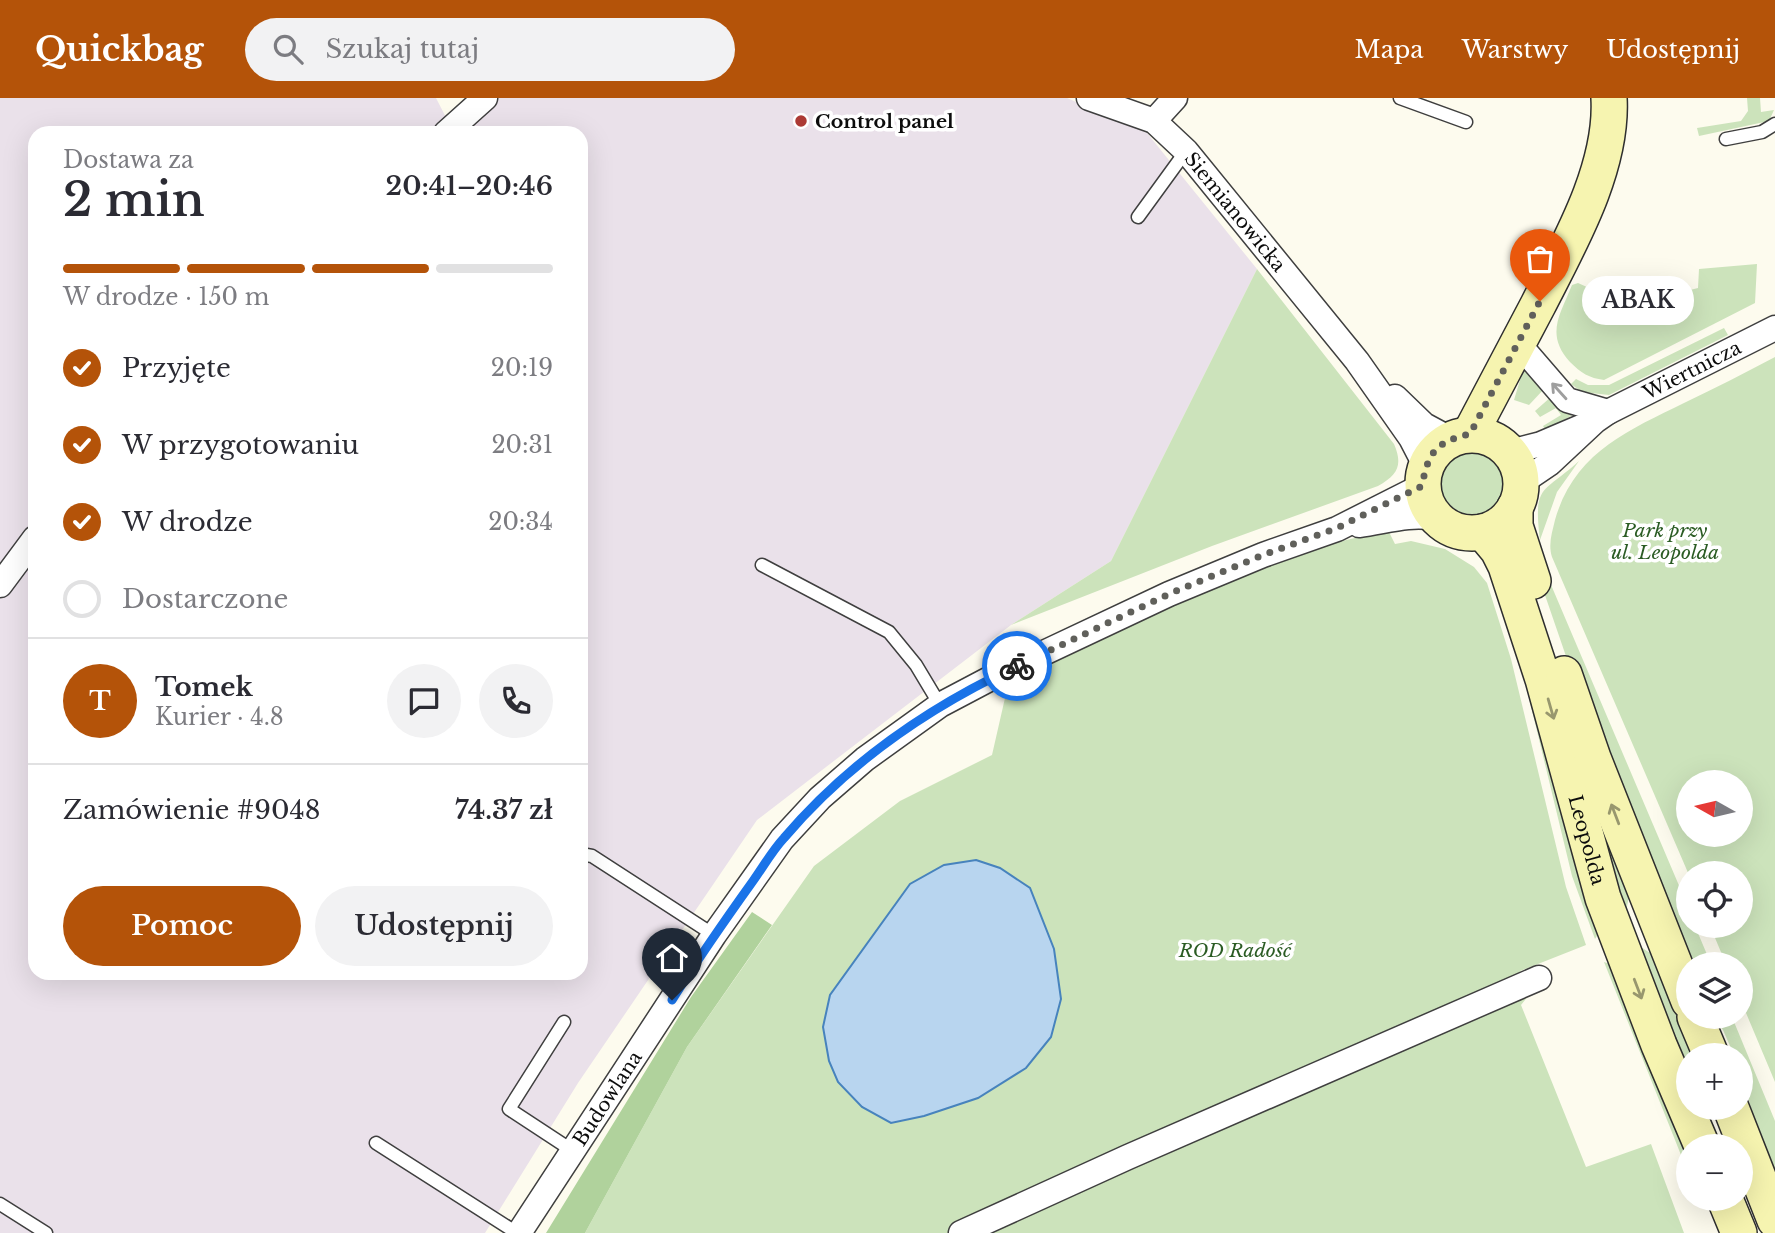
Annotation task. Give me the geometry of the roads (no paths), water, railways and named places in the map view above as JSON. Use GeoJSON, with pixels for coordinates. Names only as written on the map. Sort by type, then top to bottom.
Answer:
{"type":"FeatureCollection","features":[{"type":"Feature","properties":{"kind":"street"},"geometry":{"type":"LineString","coordinates":[[454,126],[485,98]]}},
{"type":"Feature","properties":{"kind":"street","name":"Siemianowicka"},"geometry":{"type":"LineString","coordinates":[[1089,98],[1154,121],[1186,151],[1357,361],[1411,438],[1427,490]]}},
{"type":"Feature","properties":{"kind":"street"},"geometry":{"type":"LineString","coordinates":[[1154,121],[1175,98]]}},
{"type":"Feature","properties":{"kind":"street"},"geometry":{"type":"LineString","coordinates":[[1427,490],[1449,528],[1466,533],[1483,532],[1503,523],[1494,459],[1525,336],[1597,183],[1609,98]]}},
{"type":"Feature","properties":{"kind":"street","name":"Wiertnicza"},"geometry":{"type":"LineString","coordinates":[[1494,459],[1550,463],[1601,416],[1775,328]]}},
{"type":"Feature","properties":{"kind":"street"},"geometry":{"type":"LineString","coordinates":[[1525,336],[1567,400],[1601,416]]}},
{"type":"Feature","properties":{"kind":"street","name":"Siemianowicka"},"geometry":{"type":"LineString","coordinates":[[1357,361],[1424,425],[1494,459]]}},
{"type":"Feature","properties":{"kind":"street"},"geometry":{"type":"LineString","coordinates":[[1337,528],[1420,515],[1432,454],[1494,459]]}},
{"type":"Feature","properties":{"kind":"street","name":"Leopolda"},"geometry":{"type":"LineString","coordinates":[[1494,459],[1593,758],[1676,969]]}},
{"type":"Feature","properties":{"kind":"street"},"geometry":{"type":"LineString","coordinates":[[1337,528],[1427,490]]}},
{"type":"Feature","properties":{"kind":"street","name":"Budowlana"},"geometry":{"type":"LineString","coordinates":[[518,1233],[714,935],[782,839],[820,798],[865,759],[940,705],[995,676],[1169,594],[1337,528]]}},
{"type":"Feature","properties":{"kind":"street","name":"Leopolda"},"geometry":{"type":"LineString","coordinates":[[1483,532],[1506,566],[1515,590],[1543,679],[1593,866],[1659,1045],[1697,1134]]}},
{"type":"Feature","properties":{"kind":"street"},"geometry":{"type":"LineString","coordinates":[[0,585],[28,547]]}},
{"type":"Feature","properties":{"kind":"street"},"geometry":{"type":"LineString","coordinates":[[1619,941],[1658,925]]}},
{"type":"Feature","properties":{"kind":"street"},"geometry":{"type":"LineString","coordinates":[[961,1233],[1128,1157],[1539,978]]}},
{"type":"Feature","properties":{"kind":"street"},"geometry":{"type":"LineString","coordinates":[[1736,1120],[1775,1220]]}},
{"type":"Feature","properties":{"kind":"street"},"geometry":{"type":"LineString","coordinates":[[1730,1211],[1739,1233]]}},
{"type":"Feature","properties":{"kind":"lane"},"geometry":{"type":"LineString","coordinates":[[1400,98],[1466,122]]}},
{"type":"Feature","properties":{"kind":"lane"},"geometry":{"type":"LineString","coordinates":[[1726,139],[1762,132],[1775,124]]}},
{"type":"Feature","properties":{"kind":"lane"},"geometry":{"type":"LineString","coordinates":[[1138,217],[1186,151]]}},
{"type":"Feature","properties":{"kind":"lane"},"geometry":{"type":"LineString","coordinates":[[762,565],[889,632],[916,665],[940,705]]}},
{"type":"Feature","properties":{"kind":"lane"},"geometry":{"type":"LineString","coordinates":[[588,855],[714,935]]}},
{"type":"Feature","properties":{"kind":"lane"},"geometry":{"type":"LineString","coordinates":[[564,1022],[509,1109],[573,1151]]}},
{"type":"Feature","properties":{"kind":"lane"},"geometry":{"type":"LineString","coordinates":[[376,1143],[518,1233]]}},
{"type":"Feature","properties":{"kind":"lane"},"geometry":{"type":"LineString","coordinates":[[0,1204],[46,1233]]}},
{"type":"Feature","properties":{"kind":"water"},"geometry":{"type":"Polygon","coordinates":[[[976,860],[1000,868],[1030,888],[1054,949],[1061,999],[1051,1037],[1026,1068],[978,1098],[924,1116],[891,1123],[862,1107],[838,1082],[829,1061],[823,1027],[830,995],[910,884],[944,865],[976,860]]]}},
{"type":"Feature","properties":{"kind":"place","name":"Control panel"},"geometry":{"type":"Point","coordinates":[801,121]}},
{"type":"Feature","properties":{"kind":"place","name":"ABAK"},"geometry":{"type":"Point","coordinates":[1540,301]}},
{"type":"Feature","properties":{"kind":"park label","name":"Park przy ul. Leopolda"},"geometry":{"type":"Point","coordinates":[1665,541]}},
{"type":"Feature","properties":{"kind":"park label","name":"ROD Radość"},"geometry":{"type":"Point","coordinates":[1235,950]}}]}
